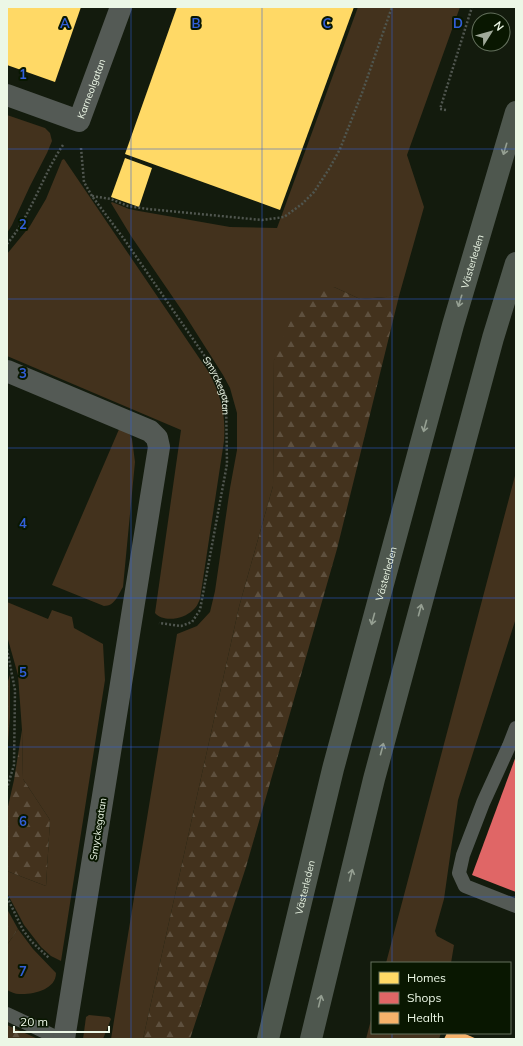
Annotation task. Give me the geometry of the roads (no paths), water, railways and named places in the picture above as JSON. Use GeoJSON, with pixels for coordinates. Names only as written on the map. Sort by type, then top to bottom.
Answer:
{"type":"FeatureCollection","features":[{"type":"Feature","properties":{"kind":"highway","name":"Västerleden"},"geometry":{"type":"LineString","coordinates":[[268,1039],[333,769],[453,325],[516,112]]}},
{"type":"Feature","properties":{"kind":"highway"},"geometry":{"type":"LineString","coordinates":[[311,1039],[376,771],[489,353],[516,263]]}},
{"type":"Feature","properties":{"kind":"street","name":"Karneolgatan"},"geometry":{"type":"LineString","coordinates":[[7,95],[79,121],[121,7]]}},
{"type":"Feature","properties":{"kind":"street","name":"Smyckegatan"},"geometry":{"type":"LineString","coordinates":[[7,371],[150,431],[156,438],[159,447],[64,1039]]}},
{"type":"Feature","properties":{"kind":"lane"},"geometry":{"type":"LineString","coordinates":[[516,728],[483,803],[466,847],[459,873],[465,886],[516,906]]}},
{"type":"Feature","properties":{"kind":"lane"},"geometry":{"type":"LineString","coordinates":[[7,1014],[60,1039]]}}]}
